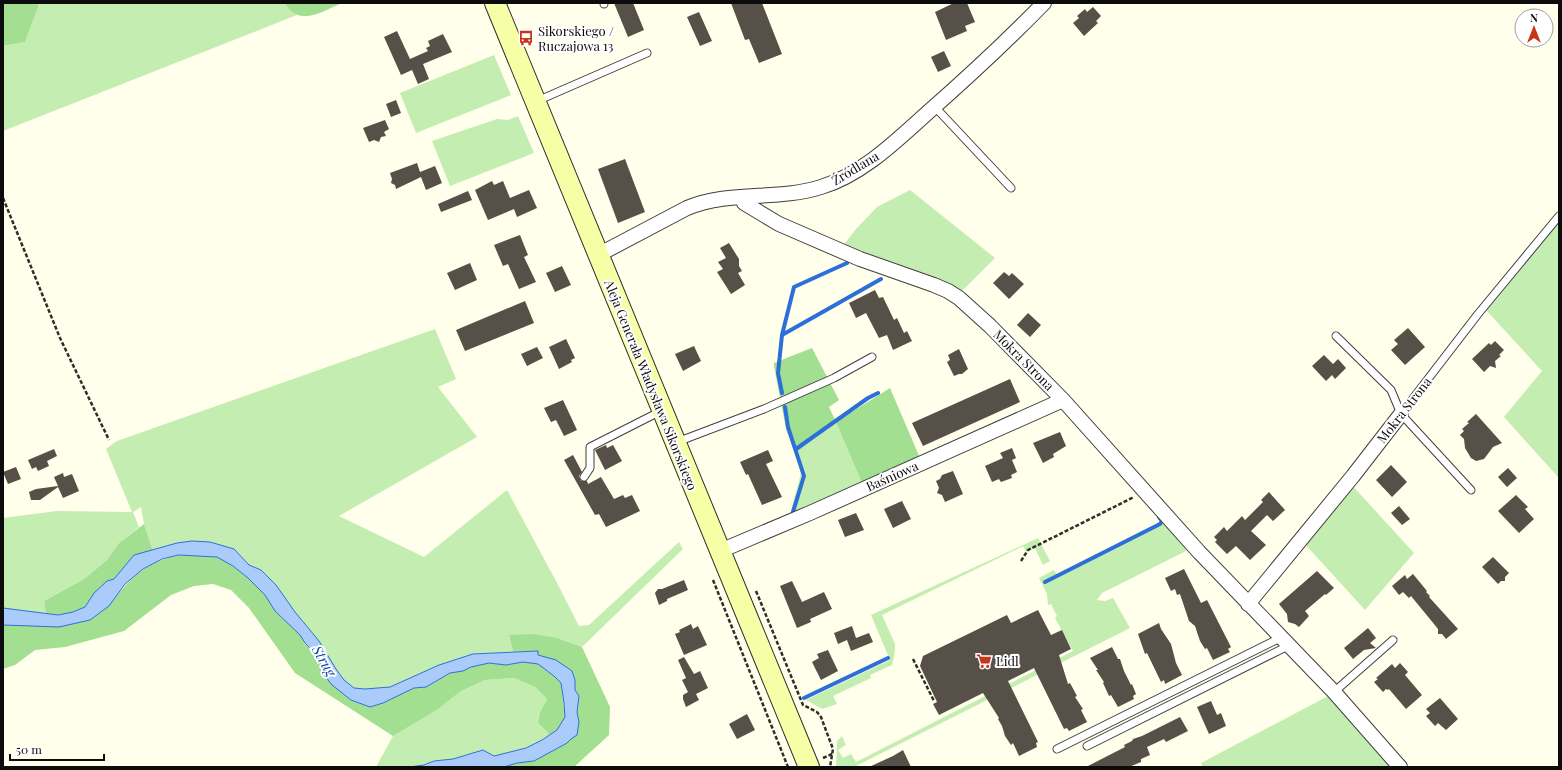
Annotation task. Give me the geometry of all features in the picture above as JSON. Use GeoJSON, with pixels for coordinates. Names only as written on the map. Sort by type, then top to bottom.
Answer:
{"type":"FeatureCollection","features":[{"type":"Feature","properties":{"kind":"main road","name":"Aleja Generała Władysława Sikorskiego"},"geometry":{"type":"LineString","coordinates":[[495,3],[720,551],[816,762]]}},
{"type":"Feature","properties":{"kind":"street","name":"Źródlana"},"geometry":{"type":"LineString","coordinates":[[598,255],[687,208],[708,200],[794,194],[811,190],[838,180],[866,164],[890,146],[964,81],[1044,3]]}},
{"type":"Feature","properties":{"kind":"street","name":"Mokra Strona"},"geometry":{"type":"LineString","coordinates":[[742,197],[744,202],[779,224],[860,259],[934,285],[953,294],[990,326],[1063,400],[1144,492],[1284,642],[1334,692],[1400,767]]}},
{"type":"Feature","properties":{"kind":"street","name":"Baśniowa"},"geometry":{"type":"LineString","coordinates":[[720,551],[810,513],[1063,400]]}},
{"type":"Feature","properties":{"kind":"street","name":"Mokra Strona"},"geometry":{"type":"LineString","coordinates":[[1248,604],[1353,476],[1401,414]]}},
{"type":"Feature","properties":{"kind":"lane"},"geometry":{"type":"LineString","coordinates":[[535,102],[647,53]]}},
{"type":"Feature","properties":{"kind":"lane"},"geometry":{"type":"LineString","coordinates":[[935,107],[1011,188]]}},
{"type":"Feature","properties":{"kind":"lane","name":"Mokra Strona"},"geometry":{"type":"LineString","coordinates":[[1401,414],[1478,314],[1559,216]]}},
{"type":"Feature","properties":{"kind":"lane"},"geometry":{"type":"LineString","coordinates":[[1336,336],[1391,390],[1401,414],[1471,490]]}},
{"type":"Feature","properties":{"kind":"lane"},"geometry":{"type":"LineString","coordinates":[[675,443],[764,409],[834,378],[872,357]]}},
{"type":"Feature","properties":{"kind":"lane"},"geometry":{"type":"LineString","coordinates":[[584,477],[590,468],[590,447],[662,411]]}},
{"type":"Feature","properties":{"kind":"lane"},"geometry":{"type":"LineString","coordinates":[[1334,692],[1393,640]]}},
{"type":"Feature","properties":{"kind":"lane"},"geometry":{"type":"LineString","coordinates":[[1087,746],[1284,642]]}},
{"type":"Feature","properties":{"kind":"lane"},"geometry":{"type":"LineString","coordinates":[[1057,749],[1284,642]]}},
{"type":"Feature","properties":{"kind":"path"},"geometry":{"type":"LineString","coordinates":[[3,198],[60,338],[109,440]]}},
{"type":"Feature","properties":{"kind":"path"},"geometry":{"type":"LineString","coordinates":[[1021,561],[1028,550],[1144,492]]}},
{"type":"Feature","properties":{"kind":"path"},"geometry":{"type":"LineString","coordinates":[[913,659],[934,701]]}},
{"type":"Feature","properties":{"kind":"path"},"geometry":{"type":"LineString","coordinates":[[821,717],[832,744],[830,767]]}},
{"type":"Feature","properties":{"kind":"path"},"geometry":{"type":"LineString","coordinates":[[816,762],[832,754]]}},
{"type":"Feature","properties":{"kind":"green space"},"geometry":{"type":"Polygon","coordinates":[[[3,3],[38,3],[39,5],[25,42],[3,46],[3,3]]]}},
{"type":"Feature","properties":{"kind":"green space"},"geometry":{"type":"Polygon","coordinates":[[[43,3],[285,3],[297,15],[3,131],[3,46],[25,42],[39,5],[43,3]]]}},
{"type":"Feature","properties":{"kind":"green space"},"geometry":{"type":"Polygon","coordinates":[[[285,3],[342,3],[319,13],[304,16],[297,15],[291,11],[285,3]]]}},
{"type":"Feature","properties":{"kind":"green space"},"geometry":{"type":"Polygon","coordinates":[[[494,55],[511,95],[416,133],[400,93],[494,55]]]}},
{"type":"Feature","properties":{"kind":"green space"},"geometry":{"type":"Polygon","coordinates":[[[518,116],[534,153],[450,186],[432,141],[497,119],[508,120],[518,116]]]}},
{"type":"Feature","properties":{"kind":"green space"},"geometry":{"type":"Polygon","coordinates":[[[910,190],[995,258],[960,293],[842,247],[856,229],[877,207],[910,190]]]}},
{"type":"Feature","properties":{"kind":"green space"},"geometry":{"type":"Polygon","coordinates":[[[1559,222],[1559,478],[1504,417],[1542,371],[1486,310],[1559,222]]]}},
{"type":"Feature","properties":{"kind":"green space"},"geometry":{"type":"Polygon","coordinates":[[[435,329],[456,379],[438,387],[477,437],[339,516],[424,557],[507,490],[579,626],[589,625],[679,542],[683,549],[582,647],[557,638],[509,635],[513,652],[473,654],[439,665],[390,687],[365,689],[354,688],[344,680],[319,641],[261,570],[249,565],[234,549],[210,542],[192,541],[177,543],[153,551],[144,524],[141,507],[133,512],[139,527],[119,543],[107,560],[84,579],[44,601],[46,614],[3,608],[3,518],[57,511],[132,512],[106,449],[117,441],[435,329]]]}},
{"type":"Feature","properties":{"kind":"green space"},"geometry":{"type":"Polygon","coordinates":[[[812,348],[839,400],[829,407],[836,422],[795,454],[786,429],[774,363],[812,348]]]}},
{"type":"Feature","properties":{"kind":"green space"},"geometry":{"type":"Polygon","coordinates":[[[890,388],[920,458],[862,483],[836,422],[890,388]]]}},
{"type":"Feature","properties":{"kind":"green space"},"geometry":{"type":"Polygon","coordinates":[[[836,422],[862,483],[790,515],[801,473],[795,454],[836,422]]]}},
{"type":"Feature","properties":{"kind":"green space"},"geometry":{"type":"Polygon","coordinates":[[[1350,483],[1414,553],[1365,610],[1303,542],[1350,483]]]}},
{"type":"Feature","properties":{"kind":"green space"},"geometry":{"type":"Polygon","coordinates":[[[1166,522],[1187,549],[1186,551],[1102,593],[1097,600],[1105,601],[1113,598],[1130,628],[854,767],[836,767],[837,741],[842,736],[846,745],[838,750],[843,758],[851,754],[856,762],[1073,651],[1055,618],[1057,616],[1051,604],[1048,605],[1047,594],[1039,578],[1054,570],[1058,577],[1166,522]]]}},
{"type":"Feature","properties":{"kind":"green space"},"geometry":{"type":"Polygon","coordinates":[[[144,524],[153,551],[134,555],[114,579],[107,581],[94,593],[85,607],[73,612],[58,615],[46,614],[44,601],[84,579],[107,560],[119,543],[144,524]]]}},
{"type":"Feature","properties":{"kind":"green space"},"geometry":{"type":"Polygon","coordinates":[[[1038,538],[1050,561],[1043,565],[1035,548],[1026,552],[1023,546],[882,615],[895,644],[892,665],[870,675],[871,678],[833,696],[837,704],[822,709],[806,700],[890,660],[871,615],[1038,538]]]}},
{"type":"Feature","properties":{"kind":"green space"},"geometry":{"type":"Polygon","coordinates":[[[178,555],[217,557],[233,566],[248,578],[265,595],[275,611],[300,635],[305,644],[317,656],[325,676],[351,700],[370,707],[383,703],[414,688],[426,687],[450,673],[463,671],[471,667],[489,663],[506,665],[523,662],[538,664],[561,683],[565,717],[557,730],[550,735],[538,723],[540,712],[547,699],[535,687],[514,678],[485,680],[461,691],[437,710],[393,736],[295,673],[249,608],[231,590],[213,584],[194,586],[171,595],[124,631],[65,647],[35,650],[15,665],[3,669],[3,625],[21,625],[109,606],[124,587],[138,573],[155,563],[178,555]]]}},
{"type":"Feature","properties":{"kind":"green space"},"geometry":{"type":"Polygon","coordinates":[[[533,634],[557,638],[582,647],[610,707],[609,735],[574,767],[504,767],[517,763],[534,761],[567,743],[579,722],[577,712],[579,696],[575,690],[575,680],[556,660],[537,655],[538,652],[513,652],[509,635],[533,634]]]}},
{"type":"Feature","properties":{"kind":"green space"},"geometry":{"type":"Polygon","coordinates":[[[514,678],[535,687],[547,699],[540,712],[538,723],[550,735],[544,739],[509,753],[494,756],[483,750],[453,759],[434,761],[424,765],[409,767],[376,767],[393,736],[437,710],[461,691],[485,680],[514,678]]]}},
{"type":"Feature","properties":{"kind":"green space"},"geometry":{"type":"Polygon","coordinates":[[[1330,695],[1394,767],[1203,767],[1201,763],[1330,695]]]}},
{"type":"Feature","properties":{"kind":"water","name":"Strug"},"geometry":{"type":"Polygon","coordinates":[[[192,541],[210,542],[234,549],[249,565],[261,570],[276,585],[295,612],[319,641],[344,680],[354,688],[365,689],[390,687],[439,665],[473,654],[538,651],[538,655],[556,660],[572,671],[575,680],[575,690],[579,696],[577,712],[579,722],[577,735],[567,743],[534,761],[517,763],[504,767],[409,767],[424,765],[434,761],[453,759],[483,750],[494,756],[526,748],[542,740],[557,730],[565,717],[561,683],[538,664],[523,662],[506,665],[489,663],[471,667],[463,671],[450,673],[426,687],[414,688],[383,703],[370,707],[351,700],[332,685],[325,676],[317,656],[300,635],[275,611],[265,595],[233,566],[217,557],[178,555],[162,559],[143,569],[125,584],[109,606],[90,620],[59,627],[3,625],[3,608],[58,615],[73,612],[85,607],[94,593],[107,581],[114,579],[134,555],[177,543],[192,541]]]}},
{"type":"Feature","properties":{"kind":"building"},"geometry":{"type":"Polygon","coordinates":[[[614,3],[633,3],[644,30],[628,37],[614,3]]]}},
{"type":"Feature","properties":{"kind":"building"},"geometry":{"type":"Polygon","coordinates":[[[731,3],[762,3],[782,54],[759,63],[749,39],[745,40],[731,3]]]}},
{"type":"Feature","properties":{"kind":"building"},"geometry":{"type":"Polygon","coordinates":[[[954,3],[967,3],[975,22],[965,26],[967,31],[946,40],[935,12],[954,3]]]}},
{"type":"Feature","properties":{"kind":"building"},"geometry":{"type":"Polygon","coordinates":[[[1093,7],[1101,16],[1096,21],[1098,23],[1084,36],[1073,23],[1079,18],[1077,16],[1085,9],[1087,12],[1093,7]]]}},
{"type":"Feature","properties":{"kind":"building"},"geometry":{"type":"Polygon","coordinates":[[[699,12],[712,41],[700,46],[687,17],[699,12]]]}},
{"type":"Feature","properties":{"kind":"building"},"geometry":{"type":"Polygon","coordinates":[[[397,31],[410,59],[428,51],[426,48],[430,46],[428,41],[443,34],[452,52],[423,64],[429,79],[418,84],[412,70],[401,75],[384,37],[397,31]]]}},
{"type":"Feature","properties":{"kind":"building"},"geometry":{"type":"Polygon","coordinates":[[[944,51],[951,66],[938,72],[931,57],[944,51]]]}},
{"type":"Feature","properties":{"kind":"building"},"geometry":{"type":"Polygon","coordinates":[[[396,100],[401,113],[391,117],[386,104],[396,100]]]}},
{"type":"Feature","properties":{"kind":"building"},"geometry":{"type":"Polygon","coordinates":[[[385,120],[389,129],[384,132],[386,136],[381,137],[379,142],[374,140],[369,142],[363,128],[385,120]]]}},
{"type":"Feature","properties":{"kind":"building"},"geometry":{"type":"Polygon","coordinates":[[[625,159],[645,212],[618,223],[598,169],[625,159]]]}},
{"type":"Feature","properties":{"kind":"building"},"geometry":{"type":"Polygon","coordinates":[[[417,163],[420,172],[435,166],[442,183],[426,190],[421,177],[396,189],[395,185],[391,183],[392,179],[390,173],[417,163]]]}},
{"type":"Feature","properties":{"kind":"building"},"geometry":{"type":"Polygon","coordinates":[[[492,181],[494,185],[503,181],[510,198],[529,190],[537,208],[517,217],[514,209],[488,220],[475,190],[492,181]]]}},
{"type":"Feature","properties":{"kind":"building"},"geometry":{"type":"Polygon","coordinates":[[[468,191],[472,200],[441,212],[438,204],[468,191]]]}},
{"type":"Feature","properties":{"kind":"building"},"geometry":{"type":"Polygon","coordinates":[[[520,235],[528,255],[524,257],[536,282],[519,289],[508,264],[503,266],[494,245],[520,235]]]}},
{"type":"Feature","properties":{"kind":"building"},"geometry":{"type":"Polygon","coordinates":[[[729,243],[739,259],[739,266],[742,271],[738,273],[745,285],[731,294],[717,272],[723,269],[718,262],[726,258],[720,248],[729,243]]]}},
{"type":"Feature","properties":{"kind":"building"},"geometry":{"type":"Polygon","coordinates":[[[470,263],[477,280],[455,290],[447,273],[470,263]]]}},
{"type":"Feature","properties":{"kind":"building"},"geometry":{"type":"Polygon","coordinates":[[[562,266],[571,285],[555,292],[546,273],[562,266]]]}},
{"type":"Feature","properties":{"kind":"building"},"geometry":{"type":"Polygon","coordinates":[[[1004,272],[1009,276],[1012,273],[1024,284],[1009,299],[993,283],[1004,272]]]}},
{"type":"Feature","properties":{"kind":"building"},"geometry":{"type":"Polygon","coordinates":[[[875,290],[879,298],[883,297],[894,320],[897,318],[904,333],[907,331],[912,341],[893,350],[887,335],[879,338],[866,313],[856,318],[849,303],[875,290]]]}},
{"type":"Feature","properties":{"kind":"building"},"geometry":{"type":"Polygon","coordinates":[[[525,301],[534,323],[465,351],[456,330],[525,301]]]}},
{"type":"Feature","properties":{"kind":"building"},"geometry":{"type":"Polygon","coordinates":[[[1028,313],[1041,325],[1030,337],[1017,325],[1028,313]]]}},
{"type":"Feature","properties":{"kind":"building"},"geometry":{"type":"Polygon","coordinates":[[[1408,328],[1425,347],[1405,365],[1391,350],[1398,344],[1394,340],[1408,328]]]}},
{"type":"Feature","properties":{"kind":"building"},"geometry":{"type":"Polygon","coordinates":[[[566,339],[575,358],[571,360],[572,362],[559,369],[549,347],[566,339]]]}},
{"type":"Feature","properties":{"kind":"building"},"geometry":{"type":"Polygon","coordinates":[[[1495,341],[1504,350],[1499,355],[1501,356],[1495,361],[1496,368],[1490,366],[1484,372],[1472,359],[1489,343],[1491,345],[1495,341]]]}},
{"type":"Feature","properties":{"kind":"building"},"geometry":{"type":"Polygon","coordinates":[[[694,346],[701,361],[683,371],[675,354],[694,346]]]}},
{"type":"Feature","properties":{"kind":"building"},"geometry":{"type":"Polygon","coordinates":[[[537,347],[543,358],[527,366],[521,354],[537,347]]]}},
{"type":"Feature","properties":{"kind":"building"},"geometry":{"type":"Polygon","coordinates":[[[959,349],[968,369],[962,374],[954,376],[947,362],[950,360],[948,355],[959,349]]]}},
{"type":"Feature","properties":{"kind":"building"},"geometry":{"type":"Polygon","coordinates":[[[1324,355],[1333,364],[1338,359],[1346,368],[1335,379],[1332,375],[1326,381],[1312,366],[1324,355]]]}},
{"type":"Feature","properties":{"kind":"building"},"geometry":{"type":"Polygon","coordinates":[[[1010,379],[1020,402],[923,446],[912,423],[1010,379]]]}},
{"type":"Feature","properties":{"kind":"building"},"geometry":{"type":"Polygon","coordinates":[[[563,400],[577,430],[564,436],[556,420],[551,422],[544,408],[563,400]]]}},
{"type":"Feature","properties":{"kind":"building"},"geometry":{"type":"Polygon","coordinates":[[[1476,414],[1502,443],[1493,447],[1484,459],[1476,461],[1471,458],[1465,448],[1464,439],[1460,435],[1464,431],[1462,429],[1469,423],[1467,422],[1476,414]]]}},
{"type":"Feature","properties":{"kind":"building"},"geometry":{"type":"Polygon","coordinates":[[[1060,432],[1066,446],[1053,454],[1054,457],[1043,463],[1033,443],[1060,432]]]}},
{"type":"Feature","properties":{"kind":"building"},"geometry":{"type":"Polygon","coordinates":[[[606,445],[607,448],[613,445],[622,461],[605,470],[595,450],[606,445]]]}},
{"type":"Feature","properties":{"kind":"building"},"geometry":{"type":"Polygon","coordinates":[[[1012,448],[1016,458],[1012,460],[1017,472],[1011,475],[1012,478],[1001,482],[999,479],[992,482],[985,466],[1003,458],[1000,453],[1012,448]]]}},
{"type":"Feature","properties":{"kind":"building"},"geometry":{"type":"Polygon","coordinates":[[[54,449],[57,456],[47,461],[49,466],[38,471],[36,467],[32,469],[28,460],[54,449]]]}},
{"type":"Feature","properties":{"kind":"building"},"geometry":{"type":"Polygon","coordinates":[[[768,450],[773,461],[766,464],[782,497],[762,505],[748,474],[746,475],[740,462],[768,450]]]}},
{"type":"Feature","properties":{"kind":"building"},"geometry":{"type":"Polygon","coordinates":[[[573,455],[582,472],[579,476],[581,481],[587,481],[588,484],[601,477],[614,499],[623,495],[625,498],[632,495],[640,511],[606,527],[599,514],[595,515],[564,460],[573,455]]]}},
{"type":"Feature","properties":{"kind":"building"},"geometry":{"type":"Polygon","coordinates":[[[1391,465],[1407,482],[1392,497],[1376,480],[1391,465]]]}},
{"type":"Feature","properties":{"kind":"building"},"geometry":{"type":"Polygon","coordinates":[[[16,467],[21,479],[8,484],[3,472],[16,467]]]}},
{"type":"Feature","properties":{"kind":"building"},"geometry":{"type":"Polygon","coordinates":[[[1508,468],[1517,478],[1507,487],[1498,477],[1508,468]]]}},
{"type":"Feature","properties":{"kind":"building"},"geometry":{"type":"Polygon","coordinates":[[[953,471],[963,494],[945,502],[942,495],[937,493],[939,488],[936,481],[940,479],[942,475],[953,471]]]}},
{"type":"Feature","properties":{"kind":"building"},"geometry":{"type":"Polygon","coordinates":[[[63,473],[64,477],[72,474],[79,491],[63,498],[58,487],[40,500],[31,500],[29,492],[36,489],[58,486],[54,477],[63,473]]]}},
{"type":"Feature","properties":{"kind":"building"},"geometry":{"type":"Polygon","coordinates":[[[1269,492],[1285,510],[1273,521],[1267,515],[1251,531],[1266,545],[1250,560],[1236,546],[1227,554],[1215,542],[1217,540],[1214,537],[1224,527],[1227,531],[1242,516],[1245,520],[1263,502],[1261,500],[1269,492]]]}},
{"type":"Feature","properties":{"kind":"building"},"geometry":{"type":"Polygon","coordinates":[[[1516,495],[1528,507],[1525,509],[1534,519],[1519,533],[1498,511],[1516,495]]]}},
{"type":"Feature","properties":{"kind":"building"},"geometry":{"type":"Polygon","coordinates":[[[902,501],[911,519],[893,528],[884,509],[902,501]]]}},
{"type":"Feature","properties":{"kind":"building"},"geometry":{"type":"Polygon","coordinates":[[[1399,506],[1410,519],[1402,525],[1391,513],[1399,506]]]}},
{"type":"Feature","properties":{"kind":"building"},"geometry":{"type":"Polygon","coordinates":[[[856,513],[864,530],[845,537],[838,520],[856,513]]]}},
{"type":"Feature","properties":{"kind":"building"},"geometry":{"type":"Polygon","coordinates":[[[1493,557],[1509,573],[1505,577],[1505,581],[1501,581],[1498,584],[1482,567],[1493,557]]]}},
{"type":"Feature","properties":{"kind":"building"},"geometry":{"type":"Polygon","coordinates":[[[1184,569],[1201,603],[1207,600],[1231,647],[1228,649],[1230,652],[1213,660],[1207,648],[1205,649],[1200,641],[1195,626],[1189,621],[1180,594],[1177,595],[1175,589],[1171,591],[1165,578],[1184,569]]]}},
{"type":"Feature","properties":{"kind":"building"},"geometry":{"type":"Polygon","coordinates":[[[1317,571],[1334,588],[1305,611],[1309,616],[1299,627],[1288,622],[1287,614],[1279,604],[1317,571]]]}},
{"type":"Feature","properties":{"kind":"building"},"geometry":{"type":"Polygon","coordinates":[[[1413,574],[1427,591],[1426,592],[1430,596],[1429,597],[1458,629],[1446,639],[1442,634],[1438,634],[1438,629],[1411,596],[1409,598],[1403,592],[1399,595],[1392,586],[1405,575],[1407,579],[1413,574]]]}},
{"type":"Feature","properties":{"kind":"building"},"geometry":{"type":"Polygon","coordinates":[[[684,580],[688,590],[667,599],[667,601],[659,605],[655,593],[658,589],[662,589],[684,580]]]}},
{"type":"Feature","properties":{"kind":"building"},"geometry":{"type":"Polygon","coordinates":[[[792,581],[802,602],[824,592],[832,609],[810,619],[811,622],[797,628],[780,586],[792,581]]]}},
{"type":"Feature","properties":{"kind":"building","name":"Lidl"},"geometry":{"type":"Polygon","coordinates":[[[1038,610],[1051,635],[1062,630],[1071,649],[1059,655],[1068,684],[1070,683],[1077,696],[1075,697],[1083,709],[1081,710],[1087,722],[1069,731],[1067,728],[1064,729],[1034,668],[1008,681],[1038,742],[1036,743],[1037,747],[1019,756],[1013,743],[1011,745],[1005,736],[998,719],[999,718],[983,693],[939,715],[933,704],[937,702],[920,666],[923,656],[1007,615],[1011,623],[1038,610]]]}},
{"type":"Feature","properties":{"kind":"building"},"geometry":{"type":"Polygon","coordinates":[[[1159,623],[1161,629],[1171,644],[1176,663],[1182,675],[1165,684],[1164,680],[1161,682],[1147,653],[1145,654],[1138,634],[1159,623]]]}},
{"type":"Feature","properties":{"kind":"building"},"geometry":{"type":"Polygon","coordinates":[[[691,624],[693,629],[698,626],[707,645],[684,655],[675,634],[680,632],[679,630],[691,624]]]}},
{"type":"Feature","properties":{"kind":"building"},"geometry":{"type":"Polygon","coordinates":[[[852,626],[856,638],[869,633],[873,642],[851,651],[847,640],[838,644],[834,633],[852,626]]]}},
{"type":"Feature","properties":{"kind":"building"},"geometry":{"type":"Polygon","coordinates":[[[1368,628],[1376,638],[1370,643],[1376,648],[1364,650],[1353,659],[1344,648],[1368,628]]]}},
{"type":"Feature","properties":{"kind":"building"},"geometry":{"type":"Polygon","coordinates":[[[1112,647],[1118,659],[1120,659],[1124,671],[1136,694],[1133,696],[1134,699],[1118,707],[1111,695],[1109,696],[1103,683],[1104,682],[1096,670],[1098,670],[1090,658],[1112,647]]]}},
{"type":"Feature","properties":{"kind":"building"},"geometry":{"type":"Polygon","coordinates":[[[828,650],[838,671],[821,680],[812,662],[819,658],[817,654],[828,650]]]}},
{"type":"Feature","properties":{"kind":"building"},"geometry":{"type":"Polygon","coordinates":[[[684,657],[694,674],[700,671],[708,688],[696,694],[699,700],[686,707],[683,695],[688,692],[682,680],[686,678],[678,660],[684,657]]]}},
{"type":"Feature","properties":{"kind":"building"},"geometry":{"type":"Polygon","coordinates":[[[1400,663],[1408,672],[1405,675],[1422,695],[1406,709],[1389,689],[1386,689],[1383,692],[1374,682],[1378,679],[1376,678],[1392,664],[1395,668],[1400,663]]]}},
{"type":"Feature","properties":{"kind":"building"},"geometry":{"type":"Polygon","coordinates":[[[1440,698],[1458,719],[1446,730],[1438,723],[1435,726],[1426,716],[1430,713],[1426,709],[1440,698]]]}},
{"type":"Feature","properties":{"kind":"building"},"geometry":{"type":"Polygon","coordinates":[[[1211,701],[1217,715],[1221,713],[1226,726],[1209,734],[1197,707],[1211,701]]]}},
{"type":"Feature","properties":{"kind":"building"},"geometry":{"type":"Polygon","coordinates":[[[747,714],[755,730],[737,739],[729,724],[747,714]]]}},
{"type":"Feature","properties":{"kind":"building"},"geometry":{"type":"Polygon","coordinates":[[[1180,717],[1188,731],[1166,742],[1164,739],[1147,747],[1150,755],[1141,759],[1141,762],[1129,767],[1086,767],[1125,747],[1124,745],[1133,739],[1180,717]]]}},
{"type":"Feature","properties":{"kind":"building"},"geometry":{"type":"Polygon","coordinates":[[[903,750],[911,767],[869,767],[893,756],[903,750]]]}},
{"type":"Feature","properties":{"kind":"waterway"},"geometry":{"type":"LineString","coordinates":[[782,393],[778,373],[782,335],[794,287],[847,263]]}},
{"type":"Feature","properties":{"kind":"waterway"},"geometry":{"type":"LineString","coordinates":[[782,335],[881,279]]}},
{"type":"Feature","properties":{"kind":"waterway"},"geometry":{"type":"LineString","coordinates":[[796,449],[868,398],[878,393]]}},
{"type":"Feature","properties":{"kind":"waterway"},"geometry":{"type":"LineString","coordinates":[[785,407],[788,427],[804,476],[792,515],[789,516]]}},
{"type":"Feature","properties":{"kind":"waterway"},"geometry":{"type":"LineString","coordinates":[[1045,582],[1160,524],[1162,521],[1159,517]]}},
{"type":"Feature","properties":{"kind":"waterway"},"geometry":{"type":"LineString","coordinates":[[804,698],[888,658]]}},
{"type":"Feature","properties":{"kind":"place","name":"Sikorskiego / Ruczajowa 13"},"geometry":{"type":"Point","coordinates":[526,38]}},
{"type":"Feature","properties":{"kind":"place","name":"Lidl"},"geometry":{"type":"Point","coordinates":[984,661]}}]}
